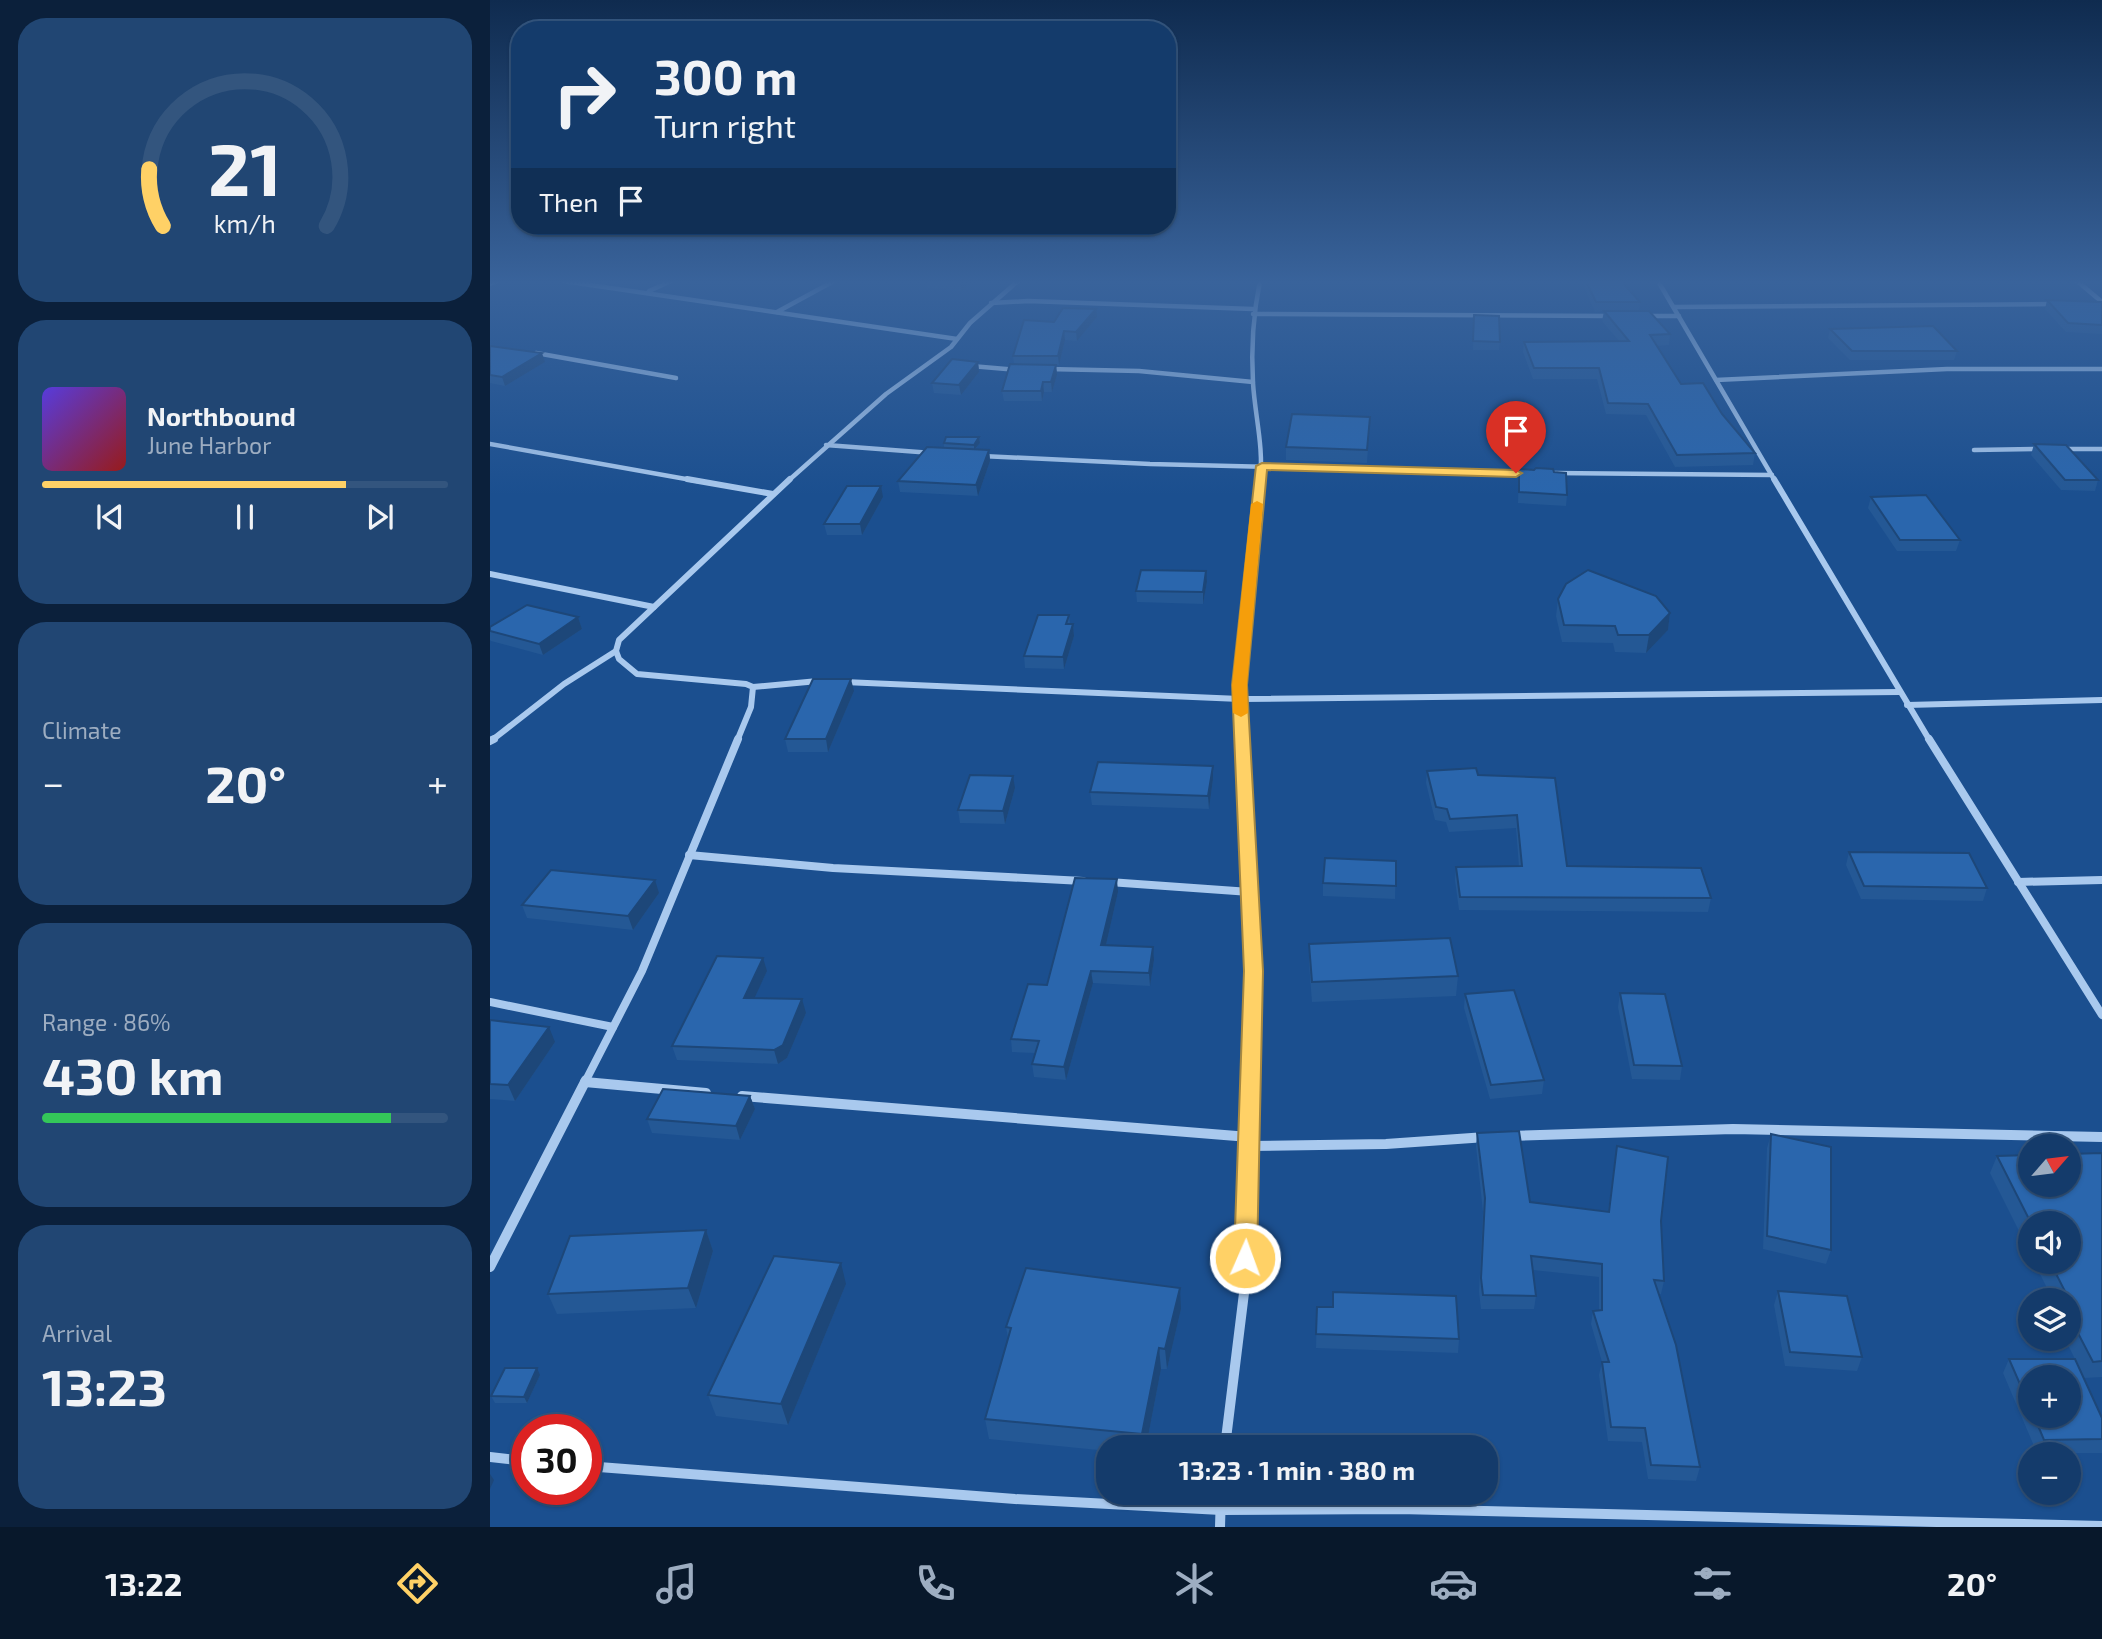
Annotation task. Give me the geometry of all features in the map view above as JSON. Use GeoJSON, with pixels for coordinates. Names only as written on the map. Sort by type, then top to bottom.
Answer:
{"type":"FeatureCollection","features":[{"type":"Feature","properties":{"kind":"street"},"geometry":{"type":"LineString","coordinates":[[531,352],[676,378]]}},
{"type":"Feature","properties":{"kind":"street"},"geometry":{"type":"LineString","coordinates":[[828,681],[753,687],[746,684],[637,674],[619,659],[616,651],[620,639],[826,445],[886,394],[942,352]]}},
{"type":"Feature","properties":{"kind":"street"},"geometry":{"type":"LineString","coordinates":[[1227,1435],[1245,1285],[1254,971],[1240,699],[1262,466],[1253,382],[1253,352]]}},
{"type":"Feature","properties":{"kind":"street"},"geometry":{"type":"LineString","coordinates":[[1700,352],[1899,692],[2102,1015]]}},
{"type":"Feature","properties":{"kind":"street"},"geometry":{"type":"LineString","coordinates":[[933,360],[945,362]]}},
{"type":"Feature","properties":{"kind":"street"},"geometry":{"type":"LineString","coordinates":[[958,364],[1030,370]]}},
{"type":"Feature","properties":{"kind":"street"},"geometry":{"type":"LineString","coordinates":[[1041,369],[1139,371],[1253,382]]}},
{"type":"Feature","properties":{"kind":"street"},"geometry":{"type":"LineString","coordinates":[[1716,380],[1947,369],[2102,369]]}},
{"type":"Feature","properties":{"kind":"street"},"geometry":{"type":"LineString","coordinates":[[490,444],[773,494]]}},
{"type":"Feature","properties":{"kind":"street"},"geometry":{"type":"LineString","coordinates":[[826,445],[944,454]]}},
{"type":"Feature","properties":{"kind":"street"},"geometry":{"type":"LineString","coordinates":[[1974,450],[2102,449]]}},
{"type":"Feature","properties":{"kind":"street"},"geometry":{"type":"LineString","coordinates":[[971,455],[1529,473]]}},
{"type":"Feature","properties":{"kind":"street"},"geometry":{"type":"LineString","coordinates":[[1542,473],[1772,475]]}},
{"type":"Feature","properties":{"kind":"street"},"geometry":{"type":"LineString","coordinates":[[490,574],[654,607]]}},
{"type":"Feature","properties":{"kind":"street"},"geometry":{"type":"LineString","coordinates":[[490,741],[500,736],[564,684],[616,651]]}},
{"type":"Feature","properties":{"kind":"street"},"geometry":{"type":"LineString","coordinates":[[841,682],[1240,699],[1899,692]]}},
{"type":"Feature","properties":{"kind":"street"},"geometry":{"type":"LineString","coordinates":[[490,1266],[642,971],[751,707],[753,687]]}},
{"type":"Feature","properties":{"kind":"street"},"geometry":{"type":"LineString","coordinates":[[1907,705],[2102,700]]}},
{"type":"Feature","properties":{"kind":"street"},"geometry":{"type":"LineString","coordinates":[[689,855],[833,868],[1091,881]]}},
{"type":"Feature","properties":{"kind":"street"},"geometry":{"type":"LineString","coordinates":[[2018,882],[2102,880]]}},
{"type":"Feature","properties":{"kind":"street"},"geometry":{"type":"LineString","coordinates":[[1104,882],[1250,892]]}},
{"type":"Feature","properties":{"kind":"street"},"geometry":{"type":"LineString","coordinates":[[490,1002],[613,1027]]}},
{"type":"Feature","properties":{"kind":"street"},"geometry":{"type":"LineString","coordinates":[[585,1082],[724,1094]]}},
{"type":"Feature","properties":{"kind":"street"},"geometry":{"type":"LineString","coordinates":[[738,1096],[1249,1141],[1386,1144],[1616,1129],[1819,1130],[2102,1137]]}},
{"type":"Feature","properties":{"kind":"street"},"geometry":{"type":"LineString","coordinates":[[490,1457],[511,1459]]}},
{"type":"Feature","properties":{"kind":"street"},"geometry":{"type":"LineString","coordinates":[[602,1467],[1015,1499],[1221,1510],[1399,1509],[2102,1526]]}},
{"type":"Feature","properties":{"kind":"street"},"geometry":{"type":"LineString","coordinates":[[1220,1527],[1221,1505]]}},
{"type":"Feature","properties":{"kind":"building"},"geometry":{"type":"Polygon","coordinates":[[[490,352],[542,353],[502,377],[490,375],[490,352]]]}},
{"type":"Feature","properties":{"kind":"building"},"geometry":{"type":"Polygon","coordinates":[[[1014,352],[1059,352],[1058,356],[1013,356],[1014,352]]]}},
{"type":"Feature","properties":{"kind":"building"},"geometry":{"type":"Polygon","coordinates":[[[1528,352],[1661,352],[1681,384],[1703,383],[1722,414],[1755,453],[1677,455],[1648,404],[1608,403],[1599,368],[1534,368],[1528,352]]]}},
{"type":"Feature","properties":{"kind":"building"},"geometry":{"type":"Polygon","coordinates":[[[952,359],[978,362],[959,385],[932,383],[952,359]]]}},
{"type":"Feature","properties":{"kind":"building"},"geometry":{"type":"Polygon","coordinates":[[[1010,364],[1056,365],[1051,382],[1043,382],[1041,391],[1002,391],[1010,364]]]}},
{"type":"Feature","properties":{"kind":"building"},"geometry":{"type":"Polygon","coordinates":[[[1292,414],[1370,417],[1367,450],[1286,447],[1292,414]]]}},
{"type":"Feature","properties":{"kind":"building"},"geometry":{"type":"Polygon","coordinates":[[[946,437],[979,437],[974,445],[944,443],[946,437]]]}},
{"type":"Feature","properties":{"kind":"building"},"geometry":{"type":"Polygon","coordinates":[[[2034,444],[2066,445],[2098,480],[2065,480],[2034,444]]]}},
{"type":"Feature","properties":{"kind":"building"},"geometry":{"type":"Polygon","coordinates":[[[927,447],[989,450],[976,485],[898,481],[927,447]]]}},
{"type":"Feature","properties":{"kind":"building"},"geometry":{"type":"Polygon","coordinates":[[[1536,468],[1566,473],[1567,495],[1519,492],[1519,469],[1536,468]]]}},
{"type":"Feature","properties":{"kind":"building"},"geometry":{"type":"Polygon","coordinates":[[[847,486],[881,486],[860,524],[824,524],[847,486]]]}},
{"type":"Feature","properties":{"kind":"building"},"geometry":{"type":"Polygon","coordinates":[[[1926,495],[1960,540],[1900,540],[1871,497],[1926,495]]]}},
{"type":"Feature","properties":{"kind":"building"},"geometry":{"type":"Polygon","coordinates":[[[1141,570],[1206,571],[1203,592],[1136,591],[1141,570]]]}},
{"type":"Feature","properties":{"kind":"building"},"geometry":{"type":"Polygon","coordinates":[[[1588,570],[1656,596],[1670,613],[1649,635],[1618,635],[1615,626],[1564,625],[1558,599],[1566,584],[1588,570]]]}},
{"type":"Feature","properties":{"kind":"building"},"geometry":{"type":"Polygon","coordinates":[[[527,605],[578,617],[539,644],[490,631],[490,627],[527,605]]]}},
{"type":"Feature","properties":{"kind":"building"},"geometry":{"type":"Polygon","coordinates":[[[1038,615],[1069,615],[1066,624],[1073,624],[1063,657],[1024,656],[1038,615]]]}},
{"type":"Feature","properties":{"kind":"building"},"geometry":{"type":"Polygon","coordinates":[[[813,679],[851,679],[826,739],[785,739],[813,679]]]}},
{"type":"Feature","properties":{"kind":"building"},"geometry":{"type":"Polygon","coordinates":[[[1098,762],[1213,766],[1208,796],[1090,792],[1098,762]]]}},
{"type":"Feature","properties":{"kind":"building"},"geometry":{"type":"Polygon","coordinates":[[[1476,768],[1478,775],[1555,778],[1567,866],[1701,868],[1711,898],[1460,897],[1456,867],[1522,866],[1517,815],[1450,819],[1447,809],[1436,807],[1427,771],[1476,768]]]}},
{"type":"Feature","properties":{"kind":"building"},"geometry":{"type":"Polygon","coordinates":[[[970,775],[1013,776],[1003,811],[958,810],[970,775]]]}},
{"type":"Feature","properties":{"kind":"building"},"geometry":{"type":"Polygon","coordinates":[[[1849,852],[1969,853],[1987,888],[1864,886],[1849,852]]]}},
{"type":"Feature","properties":{"kind":"building"},"geometry":{"type":"Polygon","coordinates":[[[1325,858],[1396,861],[1396,886],[1323,883],[1325,858]]]}},
{"type":"Feature","properties":{"kind":"building"},"geometry":{"type":"Polygon","coordinates":[[[551,870],[655,880],[628,916],[522,905],[551,870]]]}},
{"type":"Feature","properties":{"kind":"building"},"geometry":{"type":"Polygon","coordinates":[[[1075,878],[1117,879],[1101,945],[1153,947],[1149,973],[1091,971],[1064,1067],[1032,1064],[1039,1041],[1011,1039],[1028,984],[1047,985],[1075,878]]]}},
{"type":"Feature","properties":{"kind":"building"},"geometry":{"type":"Polygon","coordinates":[[[1450,938],[1458,976],[1312,982],[1309,944],[1450,938]]]}},
{"type":"Feature","properties":{"kind":"building"},"geometry":{"type":"Polygon","coordinates":[[[717,956],[763,958],[744,998],[802,999],[783,1045],[774,1050],[672,1046],[717,956]]]}},
{"type":"Feature","properties":{"kind":"building"},"geometry":{"type":"Polygon","coordinates":[[[1514,990],[1544,1080],[1491,1085],[1465,994],[1514,990]]]}},
{"type":"Feature","properties":{"kind":"building"},"geometry":{"type":"Polygon","coordinates":[[[1620,993],[1665,994],[1682,1066],[1634,1065],[1620,993]]]}},
{"type":"Feature","properties":{"kind":"building"},"geometry":{"type":"Polygon","coordinates":[[[490,1020],[549,1027],[508,1085],[490,1084],[490,1020]]]}},
{"type":"Feature","properties":{"kind":"building"},"geometry":{"type":"Polygon","coordinates":[[[663,1089],[750,1096],[736,1126],[647,1119],[663,1089]]]}},
{"type":"Feature","properties":{"kind":"building"},"geometry":{"type":"Polygon","coordinates":[[[1519,1131],[1530,1202],[1609,1212],[1617,1146],[1668,1157],[1661,1221],[1664,1281],[1654,1280],[1676,1345],[1700,1467],[1651,1465],[1645,1428],[1611,1427],[1602,1362],[1609,1362],[1593,1311],[1602,1310],[1602,1264],[1531,1256],[1536,1296],[1483,1295],[1481,1278],[1485,1198],[1477,1133],[1519,1131]]]}},
{"type":"Feature","properties":{"kind":"building"},"geometry":{"type":"Polygon","coordinates":[[[1771,1134],[1831,1147],[1831,1250],[1767,1236],[1771,1134]]]}},
{"type":"Feature","properties":{"kind":"building"},"geometry":{"type":"Polygon","coordinates":[[[2102,1153],[2102,1361],[2093,1362],[2081,1339],[2081,1288],[2063,1288],[2056,1274],[2081,1274],[2081,1211],[2025,1211],[1997,1156],[2018,1155],[2018,1197],[2081,1197],[2081,1154],[2102,1153]]]}},
{"type":"Feature","properties":{"kind":"building"},"geometry":{"type":"Polygon","coordinates":[[[706,1230],[688,1288],[548,1294],[570,1236],[706,1230]]]}},
{"type":"Feature","properties":{"kind":"building"},"geometry":{"type":"Polygon","coordinates":[[[774,1256],[841,1263],[781,1404],[708,1395],[774,1256]]]}},
{"type":"Feature","properties":{"kind":"building"},"geometry":{"type":"Polygon","coordinates":[[[1026,1268],[1180,1288],[1165,1349],[1159,1348],[1142,1434],[985,1419],[1011,1328],[1006,1327],[1026,1268]]]}},
{"type":"Feature","properties":{"kind":"building"},"geometry":{"type":"Polygon","coordinates":[[[1778,1291],[1847,1296],[1862,1357],[1790,1352],[1778,1291]]]}},
{"type":"Feature","properties":{"kind":"building"},"geometry":{"type":"Polygon","coordinates":[[[1333,1292],[1456,1296],[1459,1339],[1316,1334],[1317,1307],[1333,1307],[1333,1292]]]}},
{"type":"Feature","properties":{"kind":"building"},"geometry":{"type":"Polygon","coordinates":[[[2009,1359],[2075,1359],[2078,1365],[2018,1365],[2018,1380],[2009,1359]]]}},
{"type":"Feature","properties":{"kind":"building"},"geometry":{"type":"Polygon","coordinates":[[[505,1368],[537,1368],[524,1397],[491,1396],[505,1368]]]}},
{"type":"Feature","properties":{"kind":"building"},"geometry":{"type":"Polygon","coordinates":[[[2081,1372],[2102,1418],[2102,1439],[2044,1440],[2039,1428],[2081,1428],[2081,1372]]]}},
{"type":"Feature","properties":{"kind":"slow traffic"},"geometry":{"type":"LineString","coordinates":[[1241,713],[1239,685],[1257,504]]}},
{"type":"Feature","properties":{"kind":"route"},"geometry":{"type":"LineString","coordinates":[[1245,1258],[1254,971],[1239,685],[1262,466],[1516,473]]}}]}
